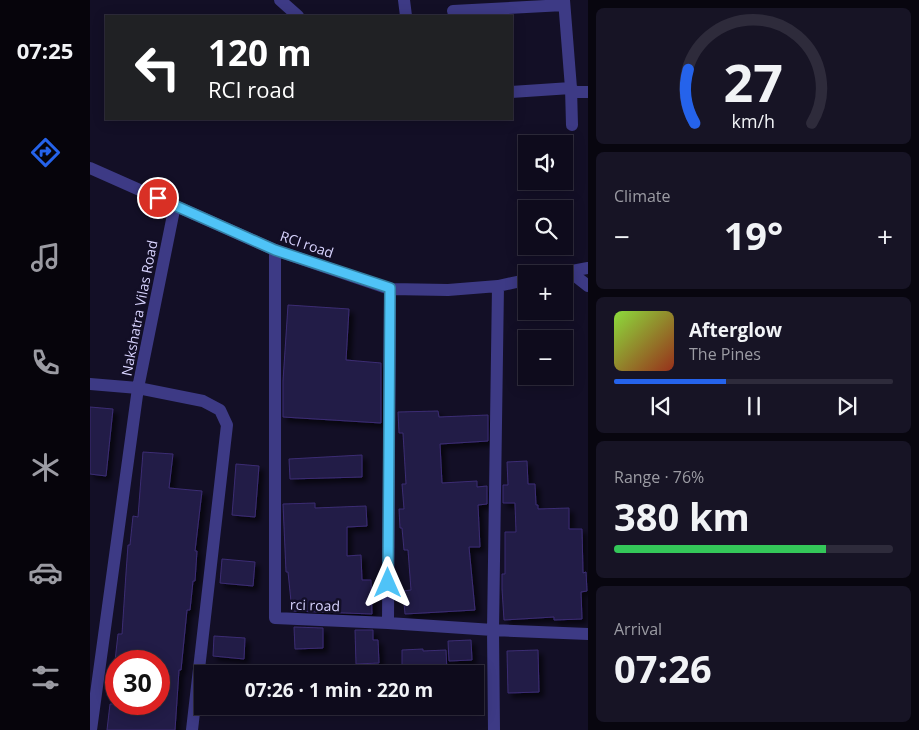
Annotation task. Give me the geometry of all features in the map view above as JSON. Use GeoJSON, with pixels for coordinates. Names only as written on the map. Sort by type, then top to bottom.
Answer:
{"type":"FeatureCollection","features":[{"type":"Feature","properties":{"kind":"street"},"geometry":{"type":"LineString","coordinates":[[280,0],[297,15]]}},
{"type":"Feature","properties":{"kind":"street"},"geometry":{"type":"LineString","coordinates":[[404,0],[406,15]]}},
{"type":"Feature","properties":{"kind":"street"},"geometry":{"type":"LineString","coordinates":[[453,11],[564,2],[572,125]]}},
{"type":"Feature","properties":{"kind":"street"},"geometry":{"type":"LineString","coordinates":[[513,92],[571,88],[575,92],[588,92]]}},
{"type":"Feature","properties":{"kind":"street","name":"RCI road"},"geometry":{"type":"LineString","coordinates":[[90,168],[275,250],[390,288],[448,290],[498,286],[518,282]]}},
{"type":"Feature","properties":{"kind":"street","name":"Nakshatra Vilas Road"},"geometry":{"type":"LineString","coordinates":[[91,730],[138,388],[175,205]]}},
{"type":"Feature","properties":{"kind":"street","name":"rci road"},"geometry":{"type":"LineString","coordinates":[[275,250],[275,618],[388,623]]}},
{"type":"Feature","properties":{"kind":"street"},"geometry":{"type":"LineString","coordinates":[[573,270],[588,268]]}},
{"type":"Feature","properties":{"kind":"street"},"geometry":{"type":"LineString","coordinates":[[573,274],[588,286]]}},
{"type":"Feature","properties":{"kind":"street"},"geometry":{"type":"LineString","coordinates":[[494,730],[493,630],[498,286]]}},
{"type":"Feature","properties":{"kind":"street"},"geometry":{"type":"LineString","coordinates":[[390,288],[388,623],[588,634]]}},
{"type":"Feature","properties":{"kind":"street"},"geometry":{"type":"LineString","coordinates":[[90,384],[138,388],[204,401],[220,410],[227,425],[192,730]]}},
{"type":"Feature","properties":{"kind":"building"},"geometry":{"type":"Polygon","coordinates":[[[288,305],[349,309],[346,360],[381,363],[381,423],[283,417],[283,381],[288,305]]]}},
{"type":"Feature","properties":{"kind":"building"},"geometry":{"type":"Polygon","coordinates":[[[90,407],[113,409],[106,476],[90,474],[90,407]]]}},
{"type":"Feature","properties":{"kind":"building"},"geometry":{"type":"Polygon","coordinates":[[[438,411],[439,417],[488,415],[488,441],[440,444],[442,483],[477,481],[477,487],[487,486],[487,504],[478,505],[480,547],[469,547],[475,610],[405,614],[403,591],[411,590],[408,550],[404,550],[402,528],[400,528],[399,509],[404,509],[402,484],[406,484],[403,433],[399,433],[398,412],[438,411]]]}},
{"type":"Feature","properties":{"kind":"building"},"geometry":{"type":"Polygon","coordinates":[[[143,452],[173,454],[169,488],[202,491],[195,551],[197,551],[195,581],[193,581],[190,610],[187,610],[181,670],[179,670],[175,730],[107,730],[109,715],[170,715],[170,650],[116,650],[118,634],[122,634],[128,545],[130,545],[133,516],[138,517],[143,452]]]}},
{"type":"Feature","properties":{"kind":"building"},"geometry":{"type":"Polygon","coordinates":[[[362,455],[362,477],[290,479],[289,459],[362,455]]]}},
{"type":"Feature","properties":{"kind":"building"},"geometry":{"type":"Polygon","coordinates":[[[527,461],[528,484],[535,484],[536,505],[538,505],[538,509],[569,508],[569,529],[582,529],[583,573],[586,572],[587,591],[581,592],[582,619],[554,620],[554,617],[504,620],[502,574],[505,574],[505,532],[516,532],[515,503],[503,503],[503,485],[508,485],[507,462],[527,461]]]}},
{"type":"Feature","properties":{"kind":"building"},"geometry":{"type":"Polygon","coordinates":[[[236,464],[259,466],[255,517],[232,515],[236,464]]]}},
{"type":"Feature","properties":{"kind":"building"},"geometry":{"type":"Polygon","coordinates":[[[315,503],[315,508],[366,506],[367,526],[347,527],[347,556],[361,555],[362,580],[371,580],[372,614],[292,611],[288,572],[286,572],[283,504],[315,503]]]}},
{"type":"Feature","properties":{"kind":"building"},"geometry":{"type":"Polygon","coordinates":[[[222,559],[255,562],[253,586],[220,583],[222,559]]]}},
{"type":"Feature","properties":{"kind":"building"},"geometry":{"type":"Polygon","coordinates":[[[294,627],[323,628],[323,648],[295,649],[294,627]]]}},
{"type":"Feature","properties":{"kind":"building"},"geometry":{"type":"Polygon","coordinates":[[[355,630],[373,630],[373,640],[378,640],[379,663],[356,664],[355,630]]]}},
{"type":"Feature","properties":{"kind":"building"},"geometry":{"type":"Polygon","coordinates":[[[214,636],[245,638],[244,659],[213,656],[214,636]]]}},
{"type":"Feature","properties":{"kind":"building"},"geometry":{"type":"Polygon","coordinates":[[[471,640],[472,660],[449,661],[448,641],[471,640]]]}},
{"type":"Feature","properties":{"kind":"building"},"geometry":{"type":"Polygon","coordinates":[[[402,650],[446,650],[447,665],[402,665],[402,650]]]}},
{"type":"Feature","properties":{"kind":"building"},"geometry":{"type":"Polygon","coordinates":[[[538,650],[539,692],[508,693],[507,651],[538,650]]]}},
{"type":"Feature","properties":{"kind":"route"},"geometry":{"type":"LineString","coordinates":[[158,198],[275,250],[390,288],[388,583]]}}]}
